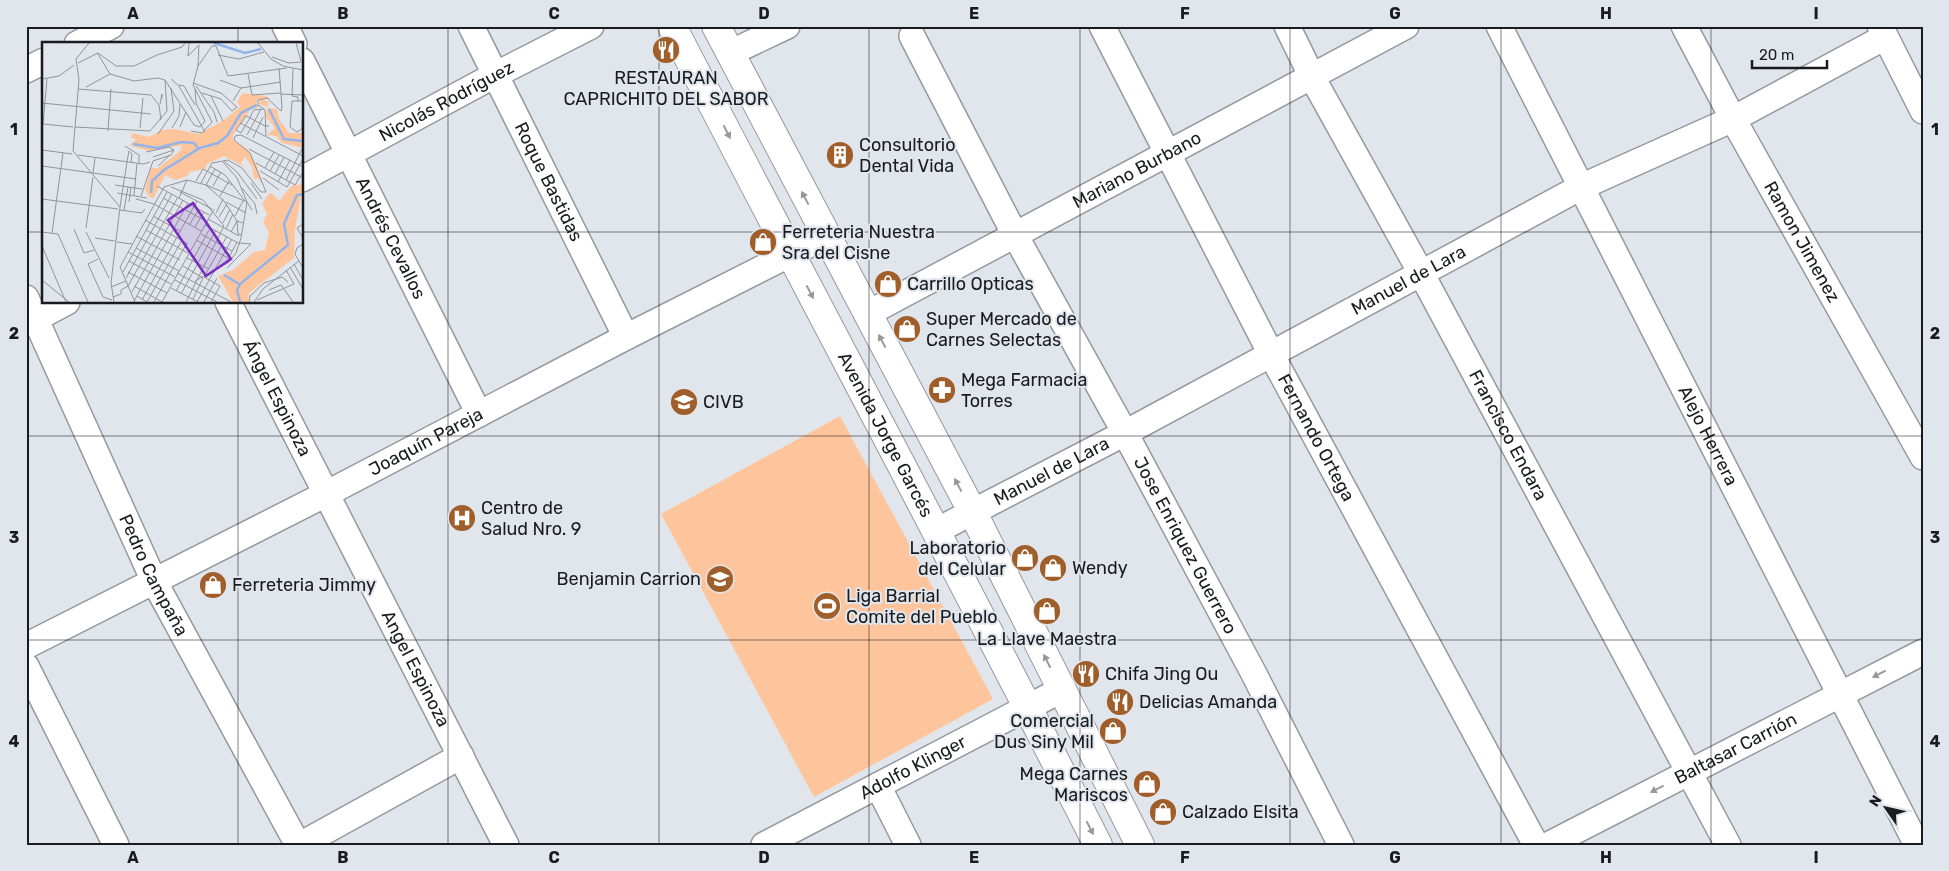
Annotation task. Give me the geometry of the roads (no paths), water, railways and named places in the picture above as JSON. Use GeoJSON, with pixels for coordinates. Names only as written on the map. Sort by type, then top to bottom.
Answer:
{"type":"FeatureCollection","features":[{"type":"Feature","properties":{"kind":"street"},"geometry":{"type":"LineString","coordinates":[[285,26],[293,42]]}},
{"type":"Feature","properties":{"kind":"street","name":"Roque Bastidas"},"geometry":{"type":"LineString","coordinates":[[471,26],[626,337]]}},
{"type":"Feature","properties":{"kind":"street","name":"Nicolás Rodríguez"},"geometry":{"type":"LineString","coordinates":[[304,178],[495,75],[591,26]]}},
{"type":"Feature","properties":{"kind":"street","name":"Avenida Jorge Garcés"},"geometry":{"type":"LineString","coordinates":[[672,26],[790,255],[1028,707],[1098,845]]}},
{"type":"Feature","properties":{"kind":"street"},"geometry":{"type":"LineString","coordinates":[[716,26],[973,513],[1140,845]]}},
{"type":"Feature","properties":{"kind":"street"},"geometry":{"type":"LineString","coordinates":[[730,53],[787,26]]}},
{"type":"Feature","properties":{"kind":"street","name":"Fernando Ortega"},"geometry":{"type":"LineString","coordinates":[[1102,26],[1271,354],[1536,845]]}},
{"type":"Feature","properties":{"kind":"street","name":"Francisco Endara"},"geometry":{"type":"LineString","coordinates":[[1288,26],[1312,77],[1421,273],[1728,845]]}},
{"type":"Feature","properties":{"kind":"street","name":"Mariano Burbano"},"geometry":{"type":"LineString","coordinates":[[867,314],[1406,26]]}},
{"type":"Feature","properties":{"kind":"street","name":"Alejo Herrera"},"geometry":{"type":"LineString","coordinates":[[1499,26],[1917,845]]}},
{"type":"Feature","properties":{"kind":"street","name":"Ramon Jimenez"},"geometry":{"type":"LineString","coordinates":[[1684,26],[1733,119],[1923,457]]}},
{"type":"Feature","properties":{"kind":"street"},"geometry":{"type":"LineString","coordinates":[[1883,32],[1923,111]]}},
{"type":"Feature","properties":{"kind":"street","name":"Manuel de Lara"},"geometry":{"type":"LineString","coordinates":[[936,531],[1126,433],[1581,187],[1733,119],[1883,32]]}},
{"type":"Feature","properties":{"kind":"street","name":"Jose Enriquez Guerrero"},"geometry":{"type":"LineString","coordinates":[[912,36],[1015,235],[1126,433],[1253,672],[1341,845]]}},
{"type":"Feature","properties":{"kind":"street"},"geometry":{"type":"LineString","coordinates":[[26,70],[42,62]]}},
{"type":"Feature","properties":{"kind":"street","name":"Andrés Cevallos"},"geometry":{"type":"LineString","coordinates":[[304,65],[479,414]]}},
{"type":"Feature","properties":{"kind":"street","name":"Joaquín Pareja"},"geometry":{"type":"LineString","coordinates":[[26,646],[326,494],[626,337],[826,236]]}},
{"type":"Feature","properties":{"kind":"street"},"geometry":{"type":"LineString","coordinates":[[30,313],[60,304]]}},
{"type":"Feature","properties":{"kind":"street","name":"Ángel Espinoza"},"geometry":{"type":"LineString","coordinates":[[229,304],[326,494]]}},
{"type":"Feature","properties":{"kind":"street","name":"Pedro Campaña"},"geometry":{"type":"LineString","coordinates":[[30,313],[154,581],[299,845]]}},
{"type":"Feature","properties":{"kind":"street","name":"Angel Espinoza"},"geometry":{"type":"LineString","coordinates":[[326,494],[506,845]]}},
{"type":"Feature","properties":{"kind":"street","name":"Baltasar Carrión"},"geometry":{"type":"LineString","coordinates":[[1548,845],[1923,652]]}},
{"type":"Feature","properties":{"kind":"street"},"geometry":{"type":"LineString","coordinates":[[26,666],[116,845]]}},
{"type":"Feature","properties":{"kind":"street","name":"Adolfo Klinger"},"geometry":{"type":"LineString","coordinates":[[764,845],[1061,690]]}},
{"type":"Feature","properties":{"kind":"street"},"geometry":{"type":"LineString","coordinates":[[299,845],[460,756]]}},
{"type":"Feature","properties":{"kind":"street"},"geometry":{"type":"LineString","coordinates":[[878,786],[908,845]]}},
{"type":"Feature","properties":{"kind":"place","name":"RESTAURAN CAPRICHITO DEL SABOR"},"geometry":{"type":"Point","coordinates":[666,50]}},
{"type":"Feature","properties":{"kind":"place","name":"Consultorio Dental Vida"},"geometry":{"type":"Point","coordinates":[840,155]}},
{"type":"Feature","properties":{"kind":"place","name":"Ferreteria Nuestra Sra del Cisne"},"geometry":{"type":"Point","coordinates":[763,242]}},
{"type":"Feature","properties":{"kind":"place","name":"Carrillo Opticas"},"geometry":{"type":"Point","coordinates":[888,284]}},
{"type":"Feature","properties":{"kind":"place","name":"Super Mercado de Carnes Selectas"},"geometry":{"type":"Point","coordinates":[907,329]}},
{"type":"Feature","properties":{"kind":"place","name":"Mega Farmacia Torres"},"geometry":{"type":"Point","coordinates":[942,390]}},
{"type":"Feature","properties":{"kind":"place","name":"CIVB"},"geometry":{"type":"Point","coordinates":[684,402]}},
{"type":"Feature","properties":{"kind":"place","name":"Centro de Salud Nro. 9"},"geometry":{"type":"Point","coordinates":[462,518]}},
{"type":"Feature","properties":{"kind":"place","name":"Laboratorio del Celular"},"geometry":{"type":"Point","coordinates":[1025,558]}},
{"type":"Feature","properties":{"kind":"place","name":"Wendy"},"geometry":{"type":"Point","coordinates":[1053,568]}},
{"type":"Feature","properties":{"kind":"place","name":"Benjamin Carrion"},"geometry":{"type":"Point","coordinates":[720,579]}},
{"type":"Feature","properties":{"kind":"place","name":"Ferreteria Jimmy"},"geometry":{"type":"Point","coordinates":[213,585]}},
{"type":"Feature","properties":{"kind":"place","name":"Liga Barrial Comite del Pueblo"},"geometry":{"type":"Point","coordinates":[827,606]}},
{"type":"Feature","properties":{"kind":"place","name":"La Llave Maestra"},"geometry":{"type":"Point","coordinates":[1047,611]}},
{"type":"Feature","properties":{"kind":"place","name":"Chifa Jing Ou"},"geometry":{"type":"Point","coordinates":[1086,674]}},
{"type":"Feature","properties":{"kind":"place","name":"Delicias Amanda"},"geometry":{"type":"Point","coordinates":[1120,702]}},
{"type":"Feature","properties":{"kind":"place","name":"Comercial Dus Siny Mil"},"geometry":{"type":"Point","coordinates":[1113,731]}},
{"type":"Feature","properties":{"kind":"place","name":"Mega Carnes Mariscos"},"geometry":{"type":"Point","coordinates":[1147,784]}},
{"type":"Feature","properties":{"kind":"place","name":"Calzado Elsita"},"geometry":{"type":"Point","coordinates":[1163,812]}}]}
